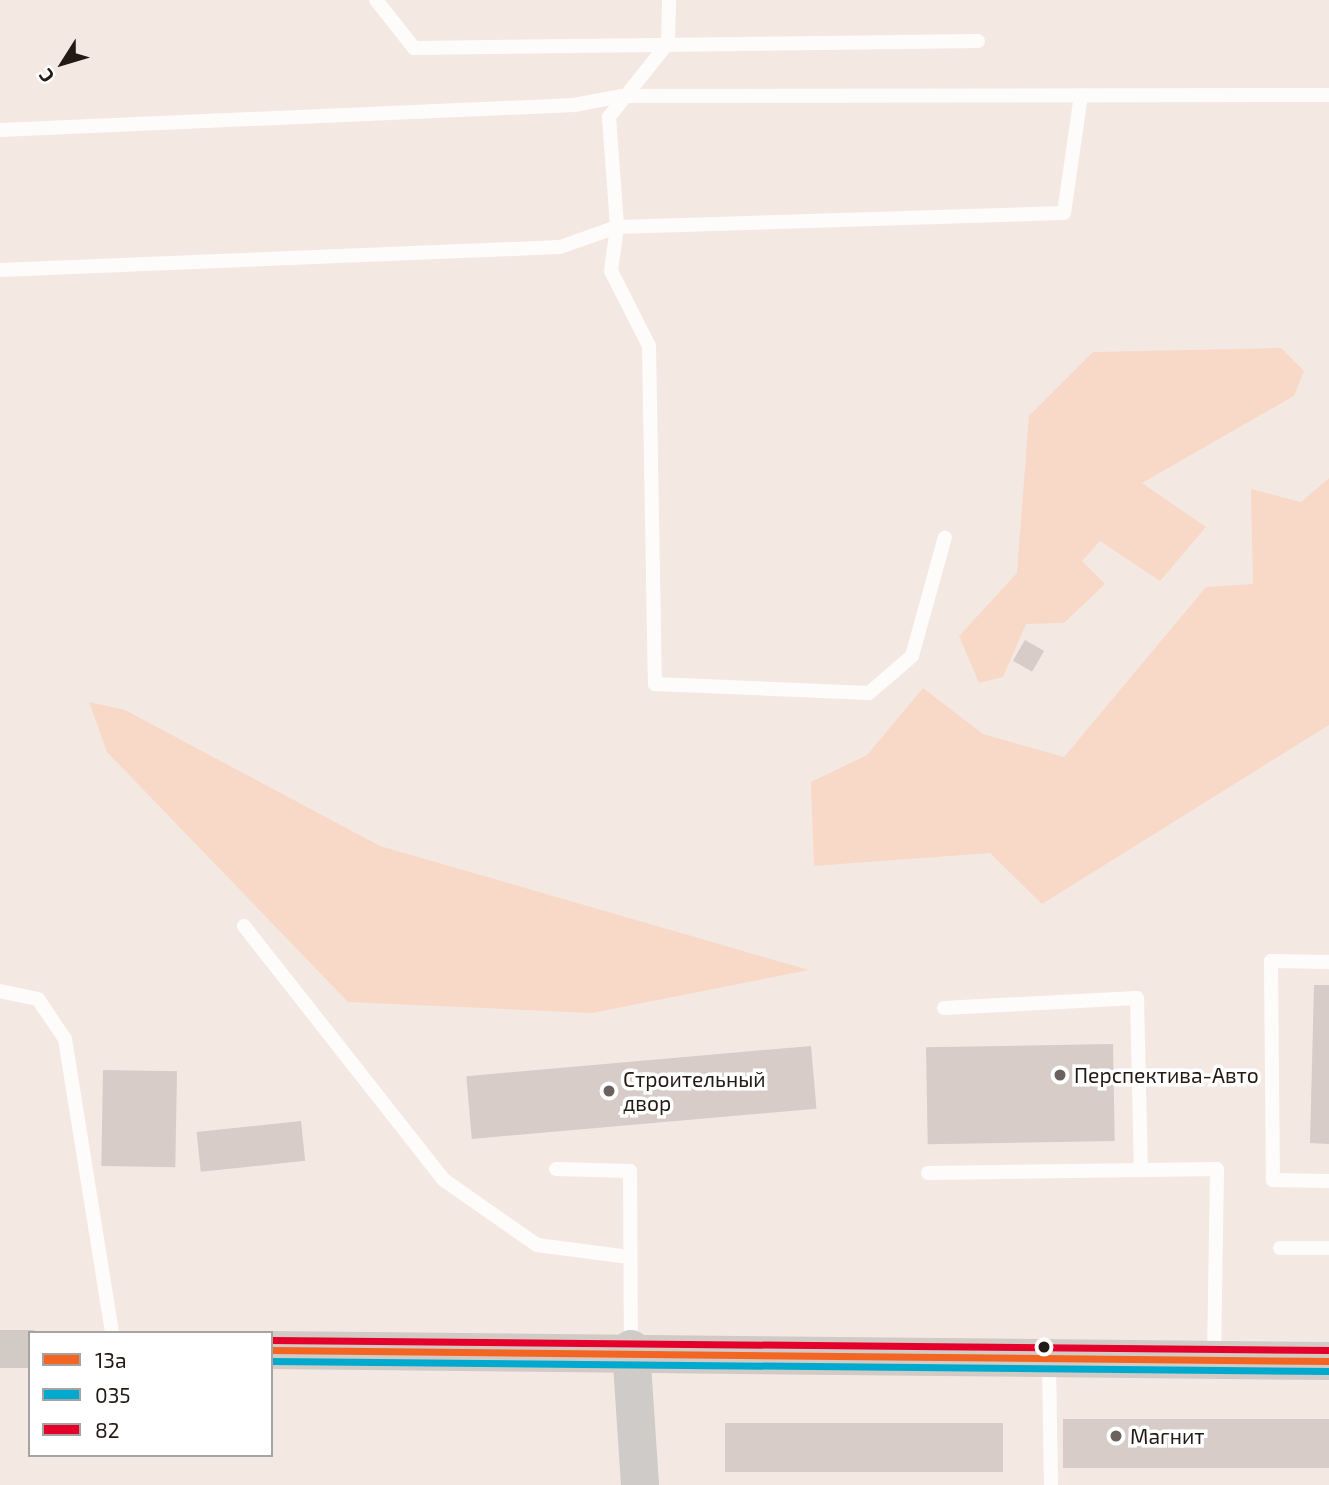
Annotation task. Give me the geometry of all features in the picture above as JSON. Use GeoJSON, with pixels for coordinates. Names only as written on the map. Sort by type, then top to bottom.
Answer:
{"type":"FeatureCollection","features":[{"type":"Feature","properties":{"kind":"main road"},"geometry":{"type":"LineString","coordinates":[[0,1349],[28,1349]]}},
{"type":"Feature","properties":{"kind":"main road"},"geometry":{"type":"LineString","coordinates":[[273,1350],[631,1349],[1329,1361]]}},
{"type":"Feature","properties":{"kind":"street"},"geometry":{"type":"LineString","coordinates":[[631,1349],[640,1485]]}},
{"type":"Feature","properties":{"kind":"lane"},"geometry":{"type":"LineString","coordinates":[[376,0],[414,48],[978,41]]}},
{"type":"Feature","properties":{"kind":"lane"},"geometry":{"type":"LineString","coordinates":[[669,0],[668,43],[621,96],[610,117],[617,227],[611,271],[649,346],[655,684],[869,692],[912,656],[945,537]]}},
{"type":"Feature","properties":{"kind":"lane"},"geometry":{"type":"LineString","coordinates":[[0,270],[560,247],[617,227],[1064,213],[1081,95]]}},
{"type":"Feature","properties":{"kind":"lane"},"geometry":{"type":"LineString","coordinates":[[0,130],[574,105],[621,96],[1329,95]]}},
{"type":"Feature","properties":{"kind":"lane"},"geometry":{"type":"LineString","coordinates":[[244,926],[444,1180],[537,1245],[629,1257]]}},
{"type":"Feature","properties":{"kind":"lane"},"geometry":{"type":"LineString","coordinates":[[1329,962],[1271,961],[1273,1180],[1329,1181]]}},
{"type":"Feature","properties":{"kind":"lane"},"geometry":{"type":"LineString","coordinates":[[0,991],[38,999],[65,1039],[112,1331]]}},
{"type":"Feature","properties":{"kind":"lane"},"geometry":{"type":"LineString","coordinates":[[944,1008],[1137,998],[1141,1170]]}},
{"type":"Feature","properties":{"kind":"lane"},"geometry":{"type":"LineString","coordinates":[[556,1168],[630,1171],[631,1349]]}},
{"type":"Feature","properties":{"kind":"lane"},"geometry":{"type":"LineString","coordinates":[[928,1173],[1217,1169],[1214,1359]]}},
{"type":"Feature","properties":{"kind":"lane"},"geometry":{"type":"LineString","coordinates":[[1280,1248],[1329,1248]]}},
{"type":"Feature","properties":{"kind":"lane"},"geometry":{"type":"LineString","coordinates":[[1048,1356],[1051,1485]]}},
{"type":"Feature","properties":{"kind":"shaded area"},"geometry":{"type":"Polygon","coordinates":[[[1281,348],[1304,371],[1294,396],[1142,483],[1206,527],[1160,581],[1100,541],[1082,561],[1105,584],[1064,623],[1026,624],[1003,677],[979,683],[959,636],[1017,573],[1029,416],[1093,352],[1281,348]]]}},
{"type":"Feature","properties":{"kind":"shaded area"},"geometry":{"type":"Polygon","coordinates":[[[1329,478],[1329,725],[1042,904],[990,853],[814,866],[811,782],[867,755],[923,688],[983,734],[1064,757],[1206,587],[1253,584],[1251,489],[1301,502],[1329,478]]]}},
{"type":"Feature","properties":{"kind":"shaded area"},"geometry":{"type":"Polygon","coordinates":[[[89,702],[125,710],[380,846],[809,970],[592,1013],[348,1002],[107,752],[89,702]]]}},
{"type":"Feature","properties":{"kind":"building"},"geometry":{"type":"Polygon","coordinates":[[[1025,640],[1044,651],[1032,672],[1013,661],[1025,640]]]}},
{"type":"Feature","properties":{"kind":"building"},"geometry":{"type":"Polygon","coordinates":[[[1314,985],[1329,985],[1329,1144],[1310,1143],[1314,985]]]}},
{"type":"Feature","properties":{"kind":"building"},"geometry":{"type":"Polygon","coordinates":[[[1113,1044],[1115,1141],[928,1144],[926,1047],[1113,1044]]]}},
{"type":"Feature","properties":{"kind":"building"},"geometry":{"type":"Polygon","coordinates":[[[811,1046],[816,1109],[472,1139],[466,1076],[811,1046]]]}},
{"type":"Feature","properties":{"kind":"building"},"geometry":{"type":"Polygon","coordinates":[[[103,1070],[177,1071],[175,1167],[101,1166],[103,1070]]]}},
{"type":"Feature","properties":{"kind":"building"},"geometry":{"type":"Polygon","coordinates":[[[301,1121],[305,1161],[201,1172],[197,1132],[301,1121]]]}},
{"type":"Feature","properties":{"kind":"building"},"geometry":{"type":"Polygon","coordinates":[[[1063,1419],[1329,1419],[1329,1468],[1063,1468],[1063,1419]]]}},
{"type":"Feature","properties":{"kind":"building"},"geometry":{"type":"Polygon","coordinates":[[[725,1423],[1003,1423],[1003,1472],[725,1472],[725,1423]]]}},
{"type":"Feature","properties":{"kind":"transit line","name":"82"},"geometry":{"type":"LineString","coordinates":[[273,1340],[1329,1350]]}},
{"type":"Feature","properties":{"kind":"transit line","name":"13а"},"geometry":{"type":"LineString","coordinates":[[273,1350],[1329,1361]]}},
{"type":"Feature","properties":{"kind":"transit line","name":"035"},"geometry":{"type":"LineString","coordinates":[[273,1361],[1329,1371]]}},
{"type":"Feature","properties":{"kind":"place","name":"Перспектива-Авто"},"geometry":{"type":"Point","coordinates":[1060,1075]}},
{"type":"Feature","properties":{"kind":"place","name":"Строительный двор"},"geometry":{"type":"Point","coordinates":[609,1091]}},
{"type":"Feature","properties":{"kind":"place","name":"Магнит"},"geometry":{"type":"Point","coordinates":[1116,1436]}}]}
